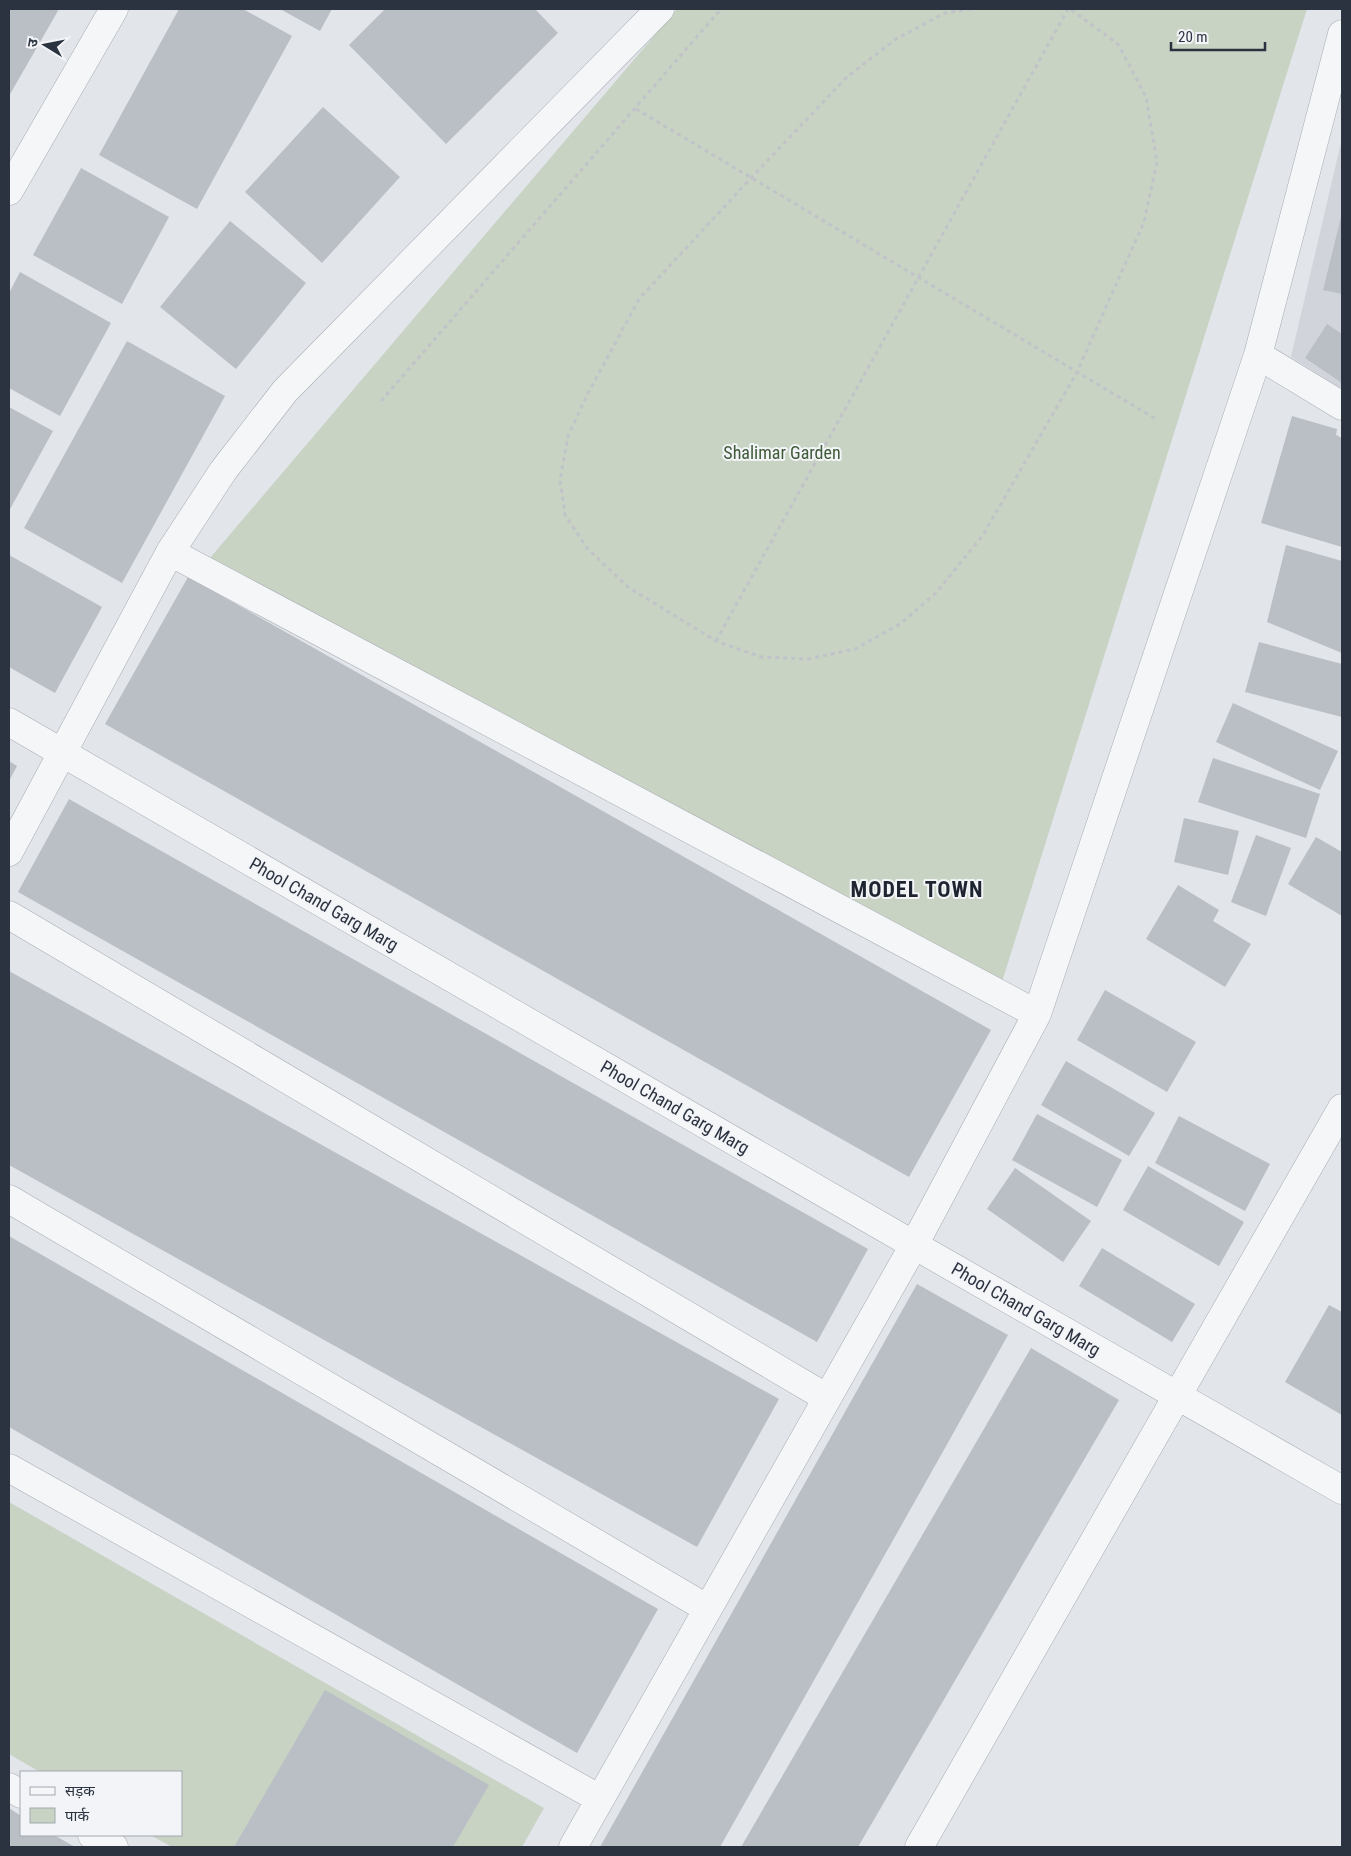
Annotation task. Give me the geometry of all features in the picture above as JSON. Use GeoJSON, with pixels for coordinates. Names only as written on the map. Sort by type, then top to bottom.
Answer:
{"type":"FeatureCollection","features":[{"type":"Feature","properties":{"kind":"street"},"geometry":{"type":"LineString","coordinates":[[9,191],[114,9]]}},
{"type":"Feature","properties":{"kind":"street"},"geometry":{"type":"LineString","coordinates":[[9,852],[170,552],[223,471],[285,391],[649,12]]}},
{"type":"Feature","properties":{"kind":"street"},"geometry":{"type":"LineString","coordinates":[[573,1847],[914,1245],[1036,1014],[1258,355],[1342,34]]}},
{"type":"Feature","properties":{"kind":"street"},"geometry":{"type":"LineString","coordinates":[[1258,355],[1342,406]]}},
{"type":"Feature","properties":{"kind":"street"},"geometry":{"type":"LineString","coordinates":[[170,552],[1036,1014]]}},
{"type":"Feature","properties":{"kind":"street","name":"Phool Chand Garg Marg"},"geometry":{"type":"LineString","coordinates":[[9,722],[1342,1490]]}},
{"type":"Feature","properties":{"kind":"street"},"geometry":{"type":"LineString","coordinates":[[9,915],[827,1398]]}},
{"type":"Feature","properties":{"kind":"street"},"geometry":{"type":"LineString","coordinates":[[919,1847],[1342,1108]]}},
{"type":"Feature","properties":{"kind":"street"},"geometry":{"type":"LineString","coordinates":[[9,1199],[708,1609]]}},
{"type":"Feature","properties":{"kind":"street"},"geometry":{"type":"LineString","coordinates":[[9,1468],[600,1800]]}},
{"type":"Feature","properties":{"kind":"street"},"geometry":{"type":"LineString","coordinates":[[9,1787],[20,1793]]}},
{"type":"Feature","properties":{"kind":"street"},"geometry":{"type":"LineString","coordinates":[[94,1836],[114,1847]]}},
{"type":"Feature","properties":{"kind":"path"},"geometry":{"type":"LineString","coordinates":[[381,401],[721,9]]}},
{"type":"Feature","properties":{"kind":"path"},"geometry":{"type":"LineString","coordinates":[[716,641],[1069,9],[1118,44],[1146,97],[1157,162],[1144,222],[1077,372],[983,535],[936,593],[900,624],[854,649],[808,659],[761,657],[716,641],[628,587],[587,548],[564,515],[560,480],[568,436],[587,395],[639,299],[750,178],[847,78],[896,39],[945,13],[971,9]]}},
{"type":"Feature","properties":{"kind":"path"},"geometry":{"type":"LineString","coordinates":[[636,109],[1156,419]]}},
{"type":"Feature","properties":{"kind":"shaded area"},"geometry":{"type":"Polygon","coordinates":[[[1342,138],[1342,389],[1291,357],[1342,138]]]}},
{"type":"Feature","properties":{"kind":"green space","name":"Shalimar Garden"},"geometry":{"type":"Polygon","coordinates":[[[677,9],[1307,9],[1001,985],[204,565],[677,9]]]}},
{"type":"Feature","properties":{"kind":"green space"},"geometry":{"type":"Polygon","coordinates":[[[9,1502],[544,1808],[522,1847],[172,1847],[152,1836],[182,1836],[182,1771],[38,1771],[9,1754],[9,1502]]]}},
{"type":"Feature","properties":{"kind":"building"},"geometry":{"type":"Polygon","coordinates":[[[9,9],[59,9],[9,96],[9,9]]]}},
{"type":"Feature","properties":{"kind":"building"},"geometry":{"type":"Polygon","coordinates":[[[179,9],[243,9],[292,36],[197,209],[99,155],[179,9]]]}},
{"type":"Feature","properties":{"kind":"building"},"geometry":{"type":"Polygon","coordinates":[[[280,9],[332,9],[320,31],[280,9]]]}},
{"type":"Feature","properties":{"kind":"building"},"geometry":{"type":"Polygon","coordinates":[[[385,9],[535,9],[558,33],[446,144],[349,45],[385,9]]]}},
{"type":"Feature","properties":{"kind":"building"},"geometry":{"type":"Polygon","coordinates":[[[323,107],[400,177],[322,263],[245,192],[323,107]]]}},
{"type":"Feature","properties":{"kind":"building"},"geometry":{"type":"Polygon","coordinates":[[[81,168],[169,217],[122,304],[33,255],[81,168]]]}},
{"type":"Feature","properties":{"kind":"building"},"geometry":{"type":"Polygon","coordinates":[[[1342,213],[1342,294],[1323,290],[1342,213]]]}},
{"type":"Feature","properties":{"kind":"building"},"geometry":{"type":"Polygon","coordinates":[[[230,221],[306,283],[236,369],[160,307],[230,221]]]}},
{"type":"Feature","properties":{"kind":"building"},"geometry":{"type":"Polygon","coordinates":[[[20,272],[111,323],[60,416],[9,388],[9,293],[20,272]]]}},
{"type":"Feature","properties":{"kind":"building"},"geometry":{"type":"Polygon","coordinates":[[[1327,324],[1342,334],[1342,383],[1305,358],[1327,324]]]}},
{"type":"Feature","properties":{"kind":"building"},"geometry":{"type":"Polygon","coordinates":[[[127,341],[225,396],[122,583],[24,528],[127,341]]]}},
{"type":"Feature","properties":{"kind":"building"},"geometry":{"type":"Polygon","coordinates":[[[9,407],[53,431],[9,511],[9,407]]]}},
{"type":"Feature","properties":{"kind":"building"},"geometry":{"type":"Polygon","coordinates":[[[1292,416],[1337,429],[1336,435],[1342,438],[1342,547],[1261,523],[1292,416]]]}},
{"type":"Feature","properties":{"kind":"building"},"geometry":{"type":"Polygon","coordinates":[[[1286,545],[1342,561],[1342,653],[1267,622],[1286,545]]]}},
{"type":"Feature","properties":{"kind":"building"},"geometry":{"type":"Polygon","coordinates":[[[9,555],[102,607],[55,693],[9,667],[9,555]]]}},
{"type":"Feature","properties":{"kind":"building"},"geometry":{"type":"Polygon","coordinates":[[[188,577],[991,1030],[909,1177],[105,724],[188,577]]]}},
{"type":"Feature","properties":{"kind":"building"},"geometry":{"type":"Polygon","coordinates":[[[1259,642],[1342,664],[1342,717],[1245,692],[1259,642]]]}},
{"type":"Feature","properties":{"kind":"building"},"geometry":{"type":"Polygon","coordinates":[[[1233,703],[1338,751],[1320,790],[1216,742],[1233,703]]]}},
{"type":"Feature","properties":{"kind":"building"},"geometry":{"type":"Polygon","coordinates":[[[1213,758],[1320,794],[1306,838],[1198,802],[1213,758]]]}},
{"type":"Feature","properties":{"kind":"building"},"geometry":{"type":"Polygon","coordinates":[[[9,761],[17,766],[9,781],[9,761]]]}},
{"type":"Feature","properties":{"kind":"building"},"geometry":{"type":"Polygon","coordinates":[[[69,799],[868,1249],[817,1342],[18,892],[69,799]]]}},
{"type":"Feature","properties":{"kind":"building"},"geometry":{"type":"Polygon","coordinates":[[[1184,818],[1239,831],[1228,875],[1174,862],[1184,818]]]}},
{"type":"Feature","properties":{"kind":"building"},"geometry":{"type":"Polygon","coordinates":[[[1256,835],[1291,848],[1266,916],[1231,902],[1256,835]]]}},
{"type":"Feature","properties":{"kind":"building"},"geometry":{"type":"Polygon","coordinates":[[[1316,837],[1342,852],[1342,916],[1288,884],[1316,837]]]}},
{"type":"Feature","properties":{"kind":"building"},"geometry":{"type":"Polygon","coordinates":[[[1178,885],[1219,910],[1213,921],[1251,944],[1225,987],[1146,939],[1178,885]]]}},
{"type":"Feature","properties":{"kind":"building"},"geometry":{"type":"Polygon","coordinates":[[[9,971],[779,1399],[697,1547],[9,1165],[9,971]]]}},
{"type":"Feature","properties":{"kind":"building"},"geometry":{"type":"Polygon","coordinates":[[[1105,990],[1196,1042],[1167,1092],[1077,1040],[1105,990]]]}},
{"type":"Feature","properties":{"kind":"building"},"geometry":{"type":"Polygon","coordinates":[[[1066,1061],[1155,1113],[1129,1156],[1041,1105],[1066,1061]]]}},
{"type":"Feature","properties":{"kind":"building"},"geometry":{"type":"Polygon","coordinates":[[[1037,1114],[1122,1160],[1097,1207],[1012,1160],[1037,1114]]]}},
{"type":"Feature","properties":{"kind":"building"},"geometry":{"type":"Polygon","coordinates":[[[1179,1116],[1270,1164],[1245,1211],[1155,1163],[1179,1116]]]}},
{"type":"Feature","properties":{"kind":"building"},"geometry":{"type":"Polygon","coordinates":[[[1148,1166],[1244,1222],[1219,1266],[1123,1210],[1148,1166]]]}},
{"type":"Feature","properties":{"kind":"building"},"geometry":{"type":"Polygon","coordinates":[[[1015,1168],[1091,1221],[1063,1262],[987,1209],[1015,1168]]]}},
{"type":"Feature","properties":{"kind":"building"},"geometry":{"type":"Polygon","coordinates":[[[9,1236],[658,1609],[577,1753],[9,1427],[9,1236]]]}},
{"type":"Feature","properties":{"kind":"building"},"geometry":{"type":"Polygon","coordinates":[[[1102,1248],[1195,1304],[1172,1342],[1079,1286],[1102,1248]]]}},
{"type":"Feature","properties":{"kind":"building"},"geometry":{"type":"Polygon","coordinates":[[[917,1284],[1008,1335],[945,1448],[720,1847],[600,1847],[917,1284]]]}},
{"type":"Feature","properties":{"kind":"building"},"geometry":{"type":"Polygon","coordinates":[[[1329,1305],[1342,1312],[1342,1415],[1285,1382],[1329,1305]]]}},
{"type":"Feature","properties":{"kind":"building"},"geometry":{"type":"Polygon","coordinates":[[[1031,1348],[1119,1400],[858,1847],[741,1847],[1031,1348]]]}},
{"type":"Feature","properties":{"kind":"building"},"geometry":{"type":"Polygon","coordinates":[[[325,1690],[489,1785],[453,1847],[234,1847],[325,1690]]]}},
{"type":"Feature","properties":{"kind":"building"},"geometry":{"type":"Polygon","coordinates":[[[9,1808],[20,1815],[20,1836],[56,1836],[75,1847],[9,1847],[9,1808]]]}},
{"type":"Feature","properties":{"kind":"district","name":"MODEL TOWN"},"geometry":{"type":"Point","coordinates":[917,889]}}]}
